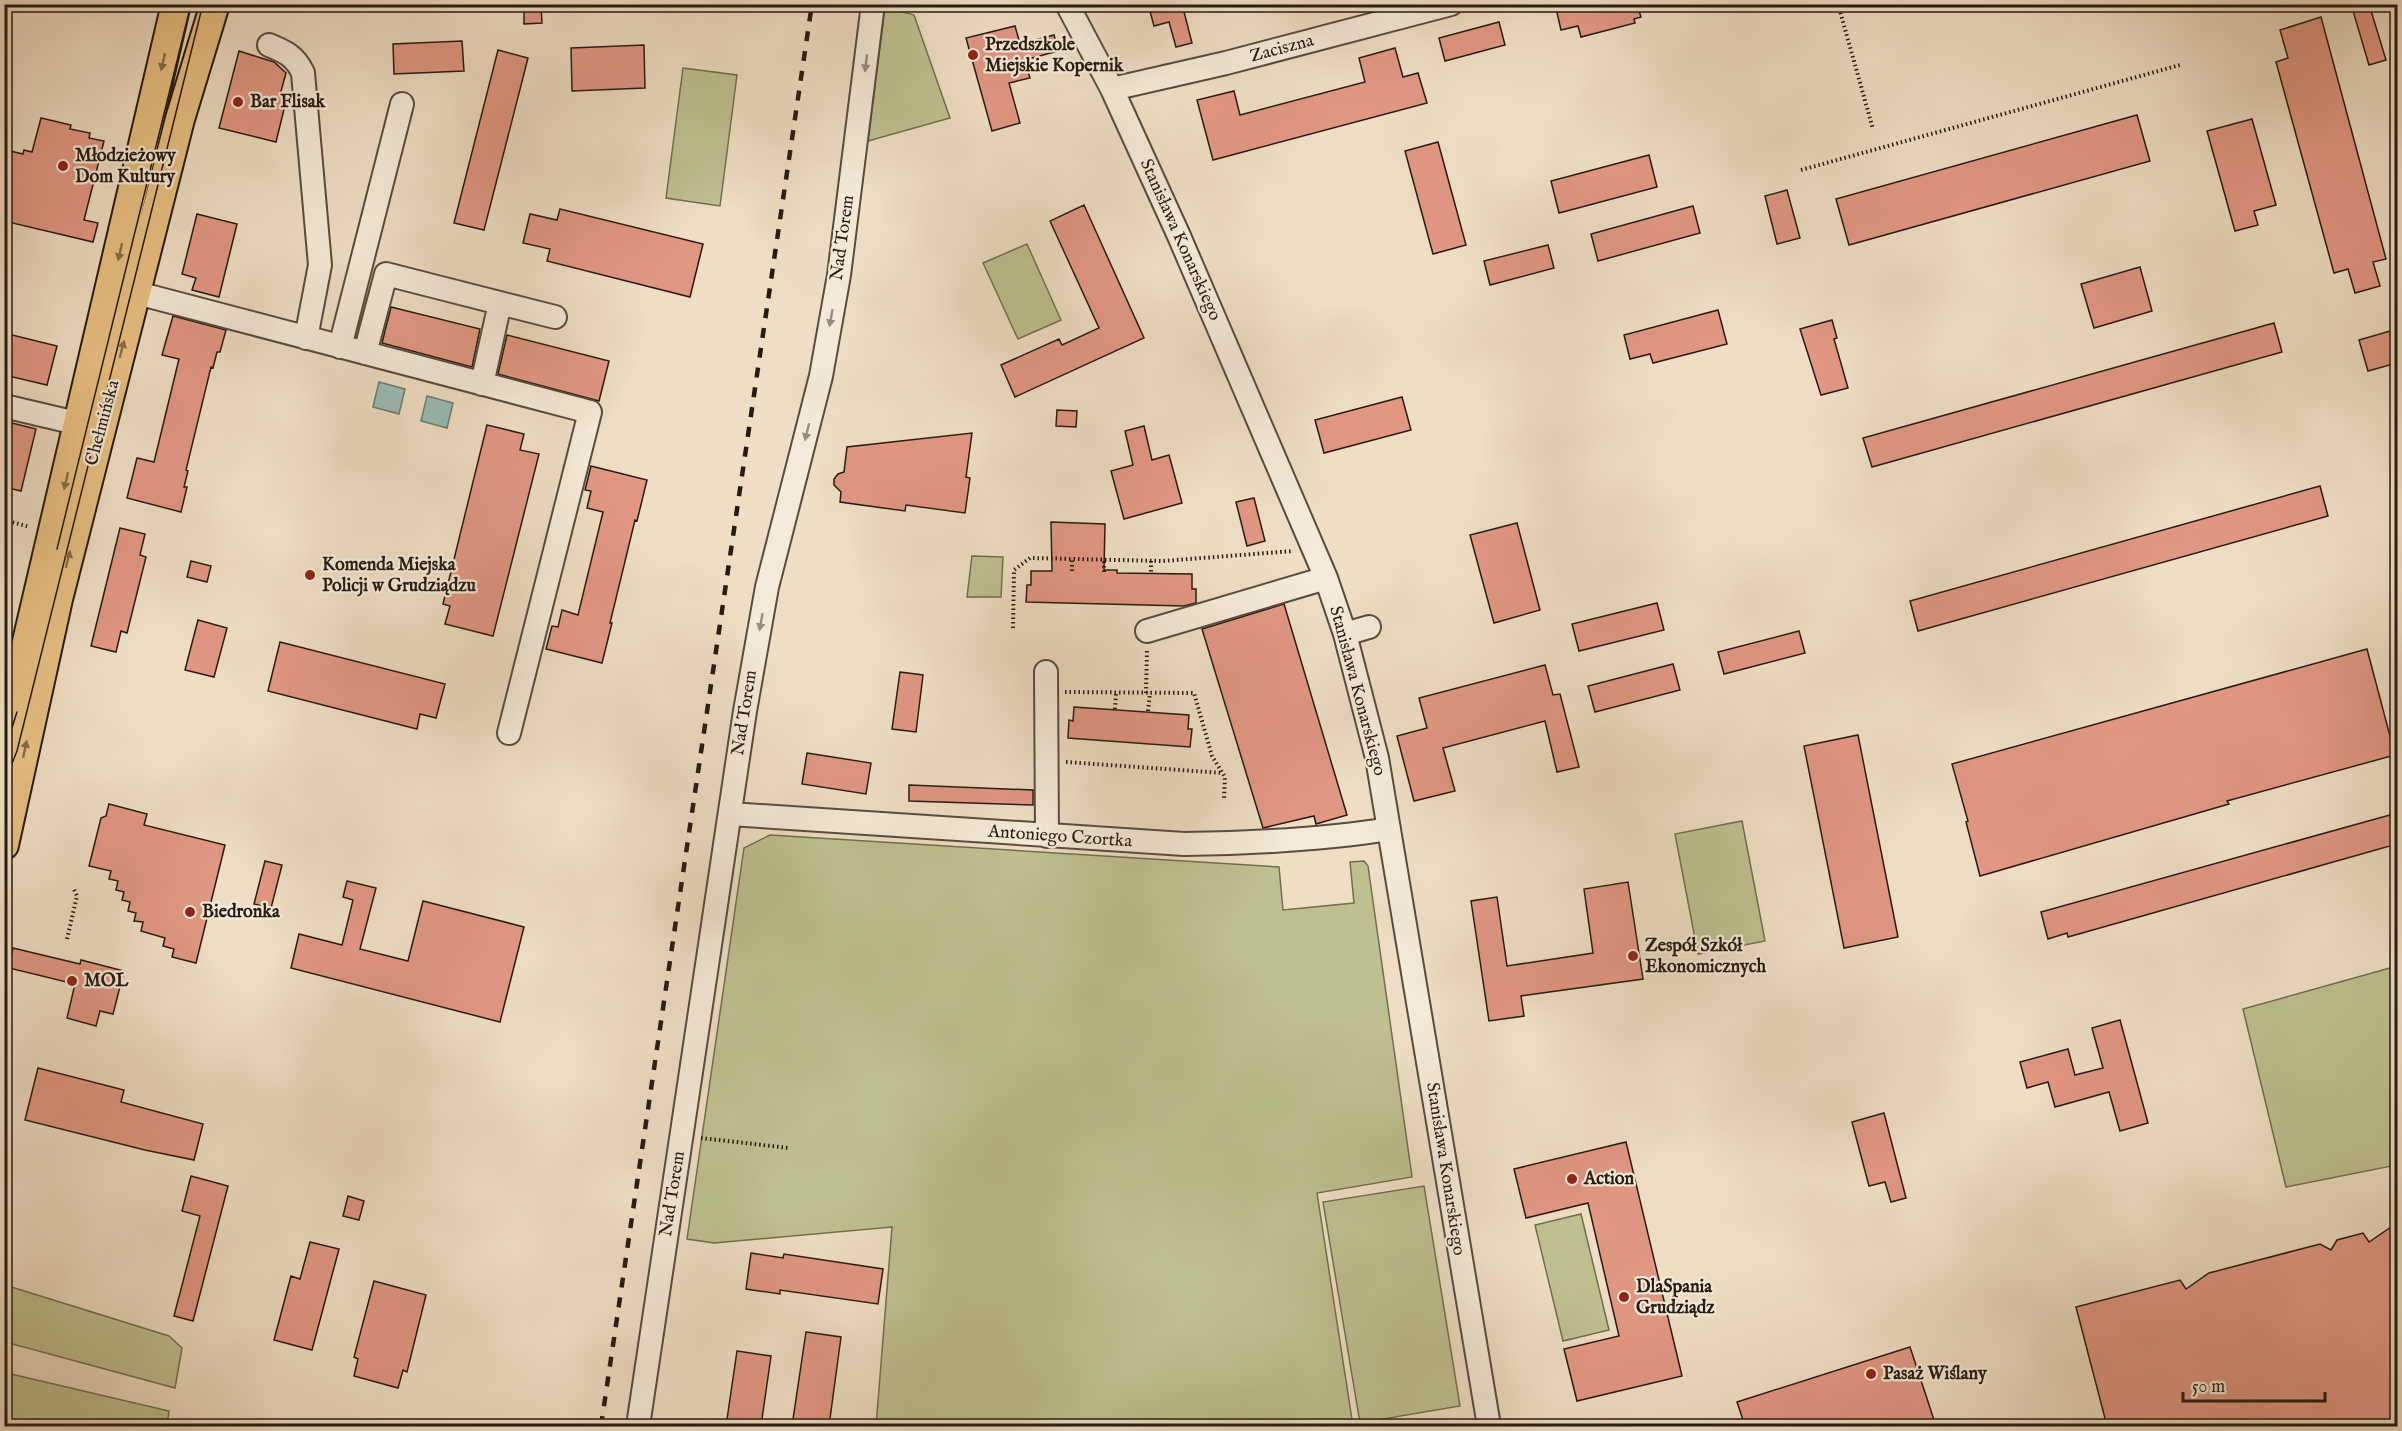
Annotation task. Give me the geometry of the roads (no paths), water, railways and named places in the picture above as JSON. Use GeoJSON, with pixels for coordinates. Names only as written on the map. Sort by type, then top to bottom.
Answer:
{"type":"FeatureCollection","features":[{"type":"Feature","properties":{"kind":"main road","name":"Chełmińska"},"geometry":{"type":"LineString","coordinates":[[4,740],[90,427],[124,290],[177,4]]}},
{"type":"Feature","properties":{"kind":"main road","name":"Chełmińska"},"geometry":{"type":"LineString","coordinates":[[124,290],[215,4]]}},
{"type":"Feature","properties":{"kind":"main road","name":"Chełmińska"},"geometry":{"type":"LineString","coordinates":[[6,833],[58,599],[90,427]]}},
{"type":"Feature","properties":{"kind":"street","name":"Nad Torem"},"geometry":{"type":"LineString","coordinates":[[638,1426],[745,711],[767,587],[821,376],[838,275],[873,4]]}},
{"type":"Feature","properties":{"kind":"street","name":"Stanisława Konarskiego"},"geometry":{"type":"LineString","coordinates":[[1067,4],[1112,89],[1189,258],[1326,578],[1345,634],[1377,758],[1457,1244],[1490,1426]]}},
{"type":"Feature","properties":{"kind":"street","name":"Zaciszna"},"geometry":{"type":"LineString","coordinates":[[1112,89],[1226,63],[1451,4]]}},
{"type":"Feature","properties":{"kind":"street"},"geometry":{"type":"LineString","coordinates":[[269,45],[290,53],[299,63],[303,73],[320,266],[306,338]]}},
{"type":"Feature","properties":{"kind":"street"},"geometry":{"type":"LineString","coordinates":[[340,347],[402,104]]}},
{"type":"Feature","properties":{"kind":"street"},"geometry":{"type":"LineString","coordinates":[[365,353],[386,274],[555,317]]}},
{"type":"Feature","properties":{"kind":"street"},"geometry":{"type":"LineString","coordinates":[[124,290],[590,412],[509,733]]}},
{"type":"Feature","properties":{"kind":"street"},"geometry":{"type":"LineString","coordinates":[[482,384],[500,303]]}},
{"type":"Feature","properties":{"kind":"street"},"geometry":{"type":"LineString","coordinates":[[4,406],[90,427]]}},
{"type":"Feature","properties":{"kind":"street"},"geometry":{"type":"LineString","coordinates":[[1147,631],[1326,578]]}},
{"type":"Feature","properties":{"kind":"street"},"geometry":{"type":"LineString","coordinates":[[1345,634],[1369,627]]}},
{"type":"Feature","properties":{"kind":"street"},"geometry":{"type":"LineString","coordinates":[[1047,836],[1051,682]]}},
{"type":"Feature","properties":{"kind":"street","name":"Antoniego Czortka"},"geometry":{"type":"LineString","coordinates":[[730,814],[1184,844],[1308,838],[1389,829]]}},
{"type":"Feature","properties":{"kind":"water"},"geometry":{"type":"Polygon","coordinates":[[[379,382],[405,389],[399,414],[373,407],[379,382]]]}},
{"type":"Feature","properties":{"kind":"water"},"geometry":{"type":"Polygon","coordinates":[[[427,396],[453,403],[447,428],[421,421],[427,396]]]}},
{"type":"Feature","properties":{"kind":"tram line"},"geometry":{"type":"LineString","coordinates":[[57,549],[191,4]]}},
{"type":"Feature","properties":{"kind":"tram line"},"geometry":{"type":"LineString","coordinates":[[4,783],[17,751],[203,4]]}},
{"type":"Feature","properties":{"kind":"tram line"},"geometry":{"type":"LineString","coordinates":[[4,752],[17,712]]}},
{"type":"Feature","properties":{"kind":"railway"},"geometry":{"type":"LineString","coordinates":[[601,1426],[812,4]]}},
{"type":"Feature","properties":{"kind":"place","name":"Przedszkole Miejskie Kopernik"},"geometry":{"type":"Point","coordinates":[973,55]}},
{"type":"Feature","properties":{"kind":"place","name":"Bar Flisak"},"geometry":{"type":"Point","coordinates":[238,102]}},
{"type":"Feature","properties":{"kind":"place","name":"Młodzieżowy Dom Kultury"},"geometry":{"type":"Point","coordinates":[63,166]}},
{"type":"Feature","properties":{"kind":"place","name":"Komenda Miejska Policji w Grudziądzu"},"geometry":{"type":"Point","coordinates":[310,575]}},
{"type":"Feature","properties":{"kind":"place","name":"Biedronka"},"geometry":{"type":"Point","coordinates":[190,912]}},
{"type":"Feature","properties":{"kind":"place","name":"Zespół Szkół Ekonomicznych"},"geometry":{"type":"Point","coordinates":[1633,956]}},
{"type":"Feature","properties":{"kind":"place","name":"MOL"},"geometry":{"type":"Point","coordinates":[72,981]}},
{"type":"Feature","properties":{"kind":"place","name":"Action"},"geometry":{"type":"Point","coordinates":[1572,1179]}},
{"type":"Feature","properties":{"kind":"place","name":"DlaSpania Grudziądz"},"geometry":{"type":"Point","coordinates":[1624,1297]}},
{"type":"Feature","properties":{"kind":"place","name":"Pasaż Wiślany"},"geometry":{"type":"Point","coordinates":[1871,1374]}}]}
